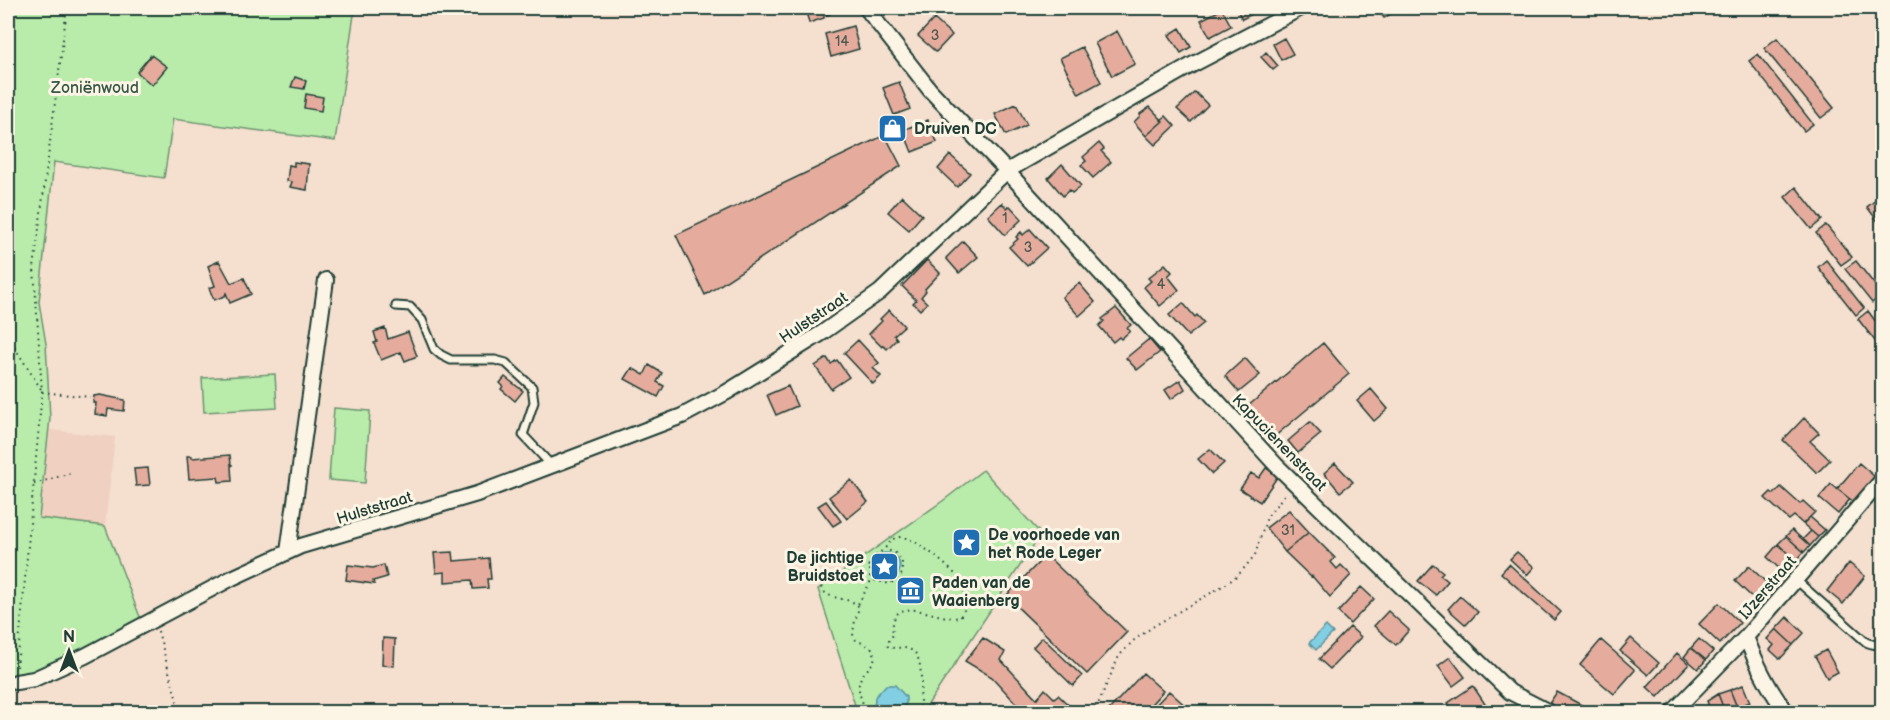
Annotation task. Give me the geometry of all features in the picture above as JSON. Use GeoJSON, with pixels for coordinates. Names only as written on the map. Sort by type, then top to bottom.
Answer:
{"type":"FeatureCollection","features":[{"type":"Feature","properties":{"kind":"street","name":"Kapucienenstraat"},"geometry":{"type":"LineString","coordinates":[[866,8],[930,90],[1294,483],[1510,692],[1549,712]]}},
{"type":"Feature","properties":{"kind":"street","name":"Hulststraat"},"geometry":{"type":"LineString","coordinates":[[16,682],[34,679],[75,661],[232,578],[301,546],[477,494],[682,416],[727,392],[822,333],[880,292],[1007,171],[1190,66],[1301,8]]}},
{"type":"Feature","properties":{"kind":"street"},"geometry":{"type":"LineString","coordinates":[[288,552],[326,280]]}},
{"type":"Feature","properties":{"kind":"street","name":"IJzerstraat"},"geometry":{"type":"LineString","coordinates":[[1673,712],[1746,637],[1882,480]]}},
{"type":"Feature","properties":{"kind":"street"},"geometry":{"type":"LineString","coordinates":[[1746,637],[1754,658],[1779,703],[1787,712]]}},
{"type":"Feature","properties":{"kind":"lane"},"geometry":{"type":"LineString","coordinates":[[396,306],[410,307],[422,320],[434,349],[441,355],[451,360],[495,360],[506,363],[532,387],[534,402],[523,435],[552,466]]}},
{"type":"Feature","properties":{"kind":"lane"},"geometry":{"type":"LineString","coordinates":[[1796,580],[1866,642],[1873,645],[1882,640]]}},
{"type":"Feature","properties":{"kind":"path"},"geometry":{"type":"LineString","coordinates":[[16,682],[42,392],[34,268],[67,8]]}},
{"type":"Feature","properties":{"kind":"path"},"geometry":{"type":"LineString","coordinates":[[8,337],[42,392]]}},
{"type":"Feature","properties":{"kind":"path"},"geometry":{"type":"LineString","coordinates":[[42,392],[90,397]]}},
{"type":"Feature","properties":{"kind":"path"},"geometry":{"type":"LineString","coordinates":[[34,484],[74,472]]}},
{"type":"Feature","properties":{"kind":"path"},"geometry":{"type":"LineString","coordinates":[[1091,712],[1098,704],[1119,656],[1133,641],[1154,626],[1228,584],[1241,572],[1255,555],[1267,517],[1294,483]]}},
{"type":"Feature","properties":{"kind":"path"},"geometry":{"type":"LineString","coordinates":[[867,712],[859,686],[863,674],[873,664],[875,655],[871,647],[856,640],[853,636],[858,606],[870,583],[870,566],[878,553],[897,537],[910,539],[944,562],[965,584],[966,588],[964,610],[960,617],[951,618],[927,611],[904,611],[896,614],[892,622],[893,635],[887,643],[888,647],[908,648],[915,651],[919,658],[919,712]]}},
{"type":"Feature","properties":{"kind":"path"},"geometry":{"type":"LineString","coordinates":[[871,576],[878,581],[890,584],[902,574],[902,561],[899,556],[885,549]]}},
{"type":"Feature","properties":{"kind":"path"},"geometry":{"type":"LineString","coordinates":[[857,561],[870,566]]}},
{"type":"Feature","properties":{"kind":"path"},"geometry":{"type":"LineString","coordinates":[[821,587],[828,595],[848,600],[858,606]]}},
{"type":"Feature","properties":{"kind":"path"},"geometry":{"type":"LineString","coordinates":[[154,620],[180,712]]}},
{"type":"Feature","properties":{"kind":"shaded area"},"geometry":{"type":"Polygon","coordinates":[[[49,430],[115,437],[105,526],[39,519],[49,430]]]}},
{"type":"Feature","properties":{"kind":"green space","name":"Zoniënwoud"},"geometry":{"type":"Polygon","coordinates":[[[8,8],[355,8],[335,141],[173,119],[164,178],[54,162],[39,302],[46,344],[50,418],[39,518],[105,526],[145,630],[8,693],[8,8]]]}},
{"type":"Feature","properties":{"kind":"green space"},"geometry":{"type":"Polygon","coordinates":[[[275,374],[277,408],[204,412],[202,378],[275,374]]]}},
{"type":"Feature","properties":{"kind":"green space"},"geometry":{"type":"Polygon","coordinates":[[[334,408],[370,411],[365,483],[329,480],[334,408]]]}},
{"type":"Feature","properties":{"kind":"green space","name":"Paden van de Waaienberg"},"geometry":{"type":"Polygon","coordinates":[[[983,470],[1041,534],[923,712],[835,712],[855,705],[818,589],[983,470]]]}},
{"type":"Feature","properties":{"kind":"water"},"geometry":{"type":"Polygon","coordinates":[[[886,553],[896,557],[900,567],[896,577],[886,581],[876,577],[872,567],[876,557],[886,553]]]}},
{"type":"Feature","properties":{"kind":"water"},"geometry":{"type":"Polygon","coordinates":[[[1326,626],[1333,633],[1316,650],[1309,643],[1326,626]]]}},
{"type":"Feature","properties":{"kind":"water"},"geometry":{"type":"Polygon","coordinates":[[[886,685],[895,685],[906,697],[906,704],[900,712],[874,712],[875,697],[886,685]]]}},
{"type":"Feature","properties":{"kind":"building"},"geometry":{"type":"Polygon","coordinates":[[[805,8],[828,8],[830,14],[809,23],[805,8]]]}},
{"type":"Feature","properties":{"kind":"building"},"geometry":{"type":"Polygon","coordinates":[[[1236,8],[1260,8],[1261,10],[1242,19],[1236,8]]]}},
{"type":"Feature","properties":{"kind":"building"},"geometry":{"type":"Polygon","coordinates":[[[1377,8],[1401,8],[1384,18],[1377,8]]]}},
{"type":"Feature","properties":{"kind":"building"},"geometry":{"type":"Polygon","coordinates":[[[1222,9],[1231,26],[1210,37],[1201,20],[1222,9]]]}},
{"type":"Feature","properties":{"kind":"building"},"geometry":{"type":"Polygon","coordinates":[[[934,19],[952,35],[936,52],[918,36],[934,19]]]}},
{"type":"Feature","properties":{"kind":"building"},"geometry":{"type":"Polygon","coordinates":[[[853,26],[859,49],[831,57],[825,34],[853,26]]]}},
{"type":"Feature","properties":{"kind":"building"},"geometry":{"type":"Polygon","coordinates":[[[1180,28],[1191,47],[1181,53],[1169,35],[1180,28]]]}},
{"type":"Feature","properties":{"kind":"building"},"geometry":{"type":"Polygon","coordinates":[[[1117,31],[1135,64],[1112,76],[1095,43],[1117,31]]]}},
{"type":"Feature","properties":{"kind":"building"},"geometry":{"type":"Polygon","coordinates":[[[1284,38],[1293,54],[1281,60],[1273,44],[1284,38]]]}},
{"type":"Feature","properties":{"kind":"building"},"geometry":{"type":"Polygon","coordinates":[[[1777,38],[1834,108],[1821,118],[1764,48],[1777,38]]]}},
{"type":"Feature","properties":{"kind":"building"},"geometry":{"type":"Polygon","coordinates":[[[1082,47],[1101,82],[1079,94],[1060,58],[1082,47]]]}},
{"type":"Feature","properties":{"kind":"building"},"geometry":{"type":"Polygon","coordinates":[[[1266,52],[1278,66],[1273,70],[1261,57],[1266,52]]]}},
{"type":"Feature","properties":{"kind":"building"},"geometry":{"type":"Polygon","coordinates":[[[1758,54],[1813,124],[1804,131],[1749,61],[1758,54]]]}},
{"type":"Feature","properties":{"kind":"building"},"geometry":{"type":"Polygon","coordinates":[[[151,55],[167,67],[152,85],[137,72],[151,55]]]}},
{"type":"Feature","properties":{"kind":"building"},"geometry":{"type":"Polygon","coordinates":[[[295,77],[306,81],[304,89],[291,87],[295,77]]]}},
{"type":"Feature","properties":{"kind":"building"},"geometry":{"type":"Polygon","coordinates":[[[899,82],[910,109],[894,115],[883,88],[899,82]]]}},
{"type":"Feature","properties":{"kind":"building"},"geometry":{"type":"Polygon","coordinates":[[[1195,92],[1208,105],[1191,122],[1177,109],[1195,92]]]}},
{"type":"Feature","properties":{"kind":"building"},"geometry":{"type":"Polygon","coordinates":[[[306,94],[323,97],[321,111],[304,108],[306,94]]]}},
{"type":"Feature","properties":{"kind":"building"},"geometry":{"type":"Polygon","coordinates":[[[1016,104],[1027,125],[1006,135],[995,114],[1016,104]]]}},
{"type":"Feature","properties":{"kind":"building"},"geometry":{"type":"Polygon","coordinates":[[[1150,107],[1163,121],[1146,136],[1134,122],[1150,107]]]}},
{"type":"Feature","properties":{"kind":"building"},"geometry":{"type":"Polygon","coordinates":[[[1166,116],[1175,126],[1155,145],[1146,136],[1166,116]]]}},
{"type":"Feature","properties":{"kind":"building"},"geometry":{"type":"Polygon","coordinates":[[[928,120],[937,142],[912,152],[903,130],[928,120]]]}},
{"type":"Feature","properties":{"kind":"building"},"geometry":{"type":"Polygon","coordinates":[[[885,135],[901,166],[705,295],[676,235],[885,135]]]}},
{"type":"Feature","properties":{"kind":"building"},"geometry":{"type":"Polygon","coordinates":[[[1099,143],[1104,149],[1101,151],[1111,162],[1093,178],[1081,165],[1086,161],[1083,157],[1099,143]]]}},
{"type":"Feature","properties":{"kind":"building"},"geometry":{"type":"Polygon","coordinates":[[[950,155],[970,173],[957,187],[938,169],[950,155]]]}},
{"type":"Feature","properties":{"kind":"building"},"geometry":{"type":"Polygon","coordinates":[[[294,162],[309,164],[307,190],[290,187],[292,182],[287,181],[289,165],[294,166],[294,162]]]}},
{"type":"Feature","properties":{"kind":"building"},"geometry":{"type":"Polygon","coordinates":[[[1062,164],[1081,186],[1072,193],[1069,190],[1063,196],[1048,178],[1062,164]]]}},
{"type":"Feature","properties":{"kind":"building"},"geometry":{"type":"Polygon","coordinates":[[[1796,187],[1822,220],[1811,229],[1785,197],[1796,187]]]}},
{"type":"Feature","properties":{"kind":"building"},"geometry":{"type":"Polygon","coordinates":[[[902,196],[922,215],[909,230],[888,212],[902,196]]]}},
{"type":"Feature","properties":{"kind":"building"},"geometry":{"type":"Polygon","coordinates":[[[1877,199],[1882,206],[1882,227],[1867,207],[1877,199]]]}},
{"type":"Feature","properties":{"kind":"building"},"geometry":{"type":"Polygon","coordinates":[[[1002,203],[1007,208],[1010,206],[1022,219],[1005,235],[988,216],[1002,203]]]}},
{"type":"Feature","properties":{"kind":"building"},"geometry":{"type":"Polygon","coordinates":[[[1826,225],[1852,257],[1841,265],[1816,233],[1826,225]]]}},
{"type":"Feature","properties":{"kind":"building"},"geometry":{"type":"Polygon","coordinates":[[[1030,229],[1047,248],[1027,266],[1009,247],[1018,239],[1016,237],[1021,232],[1023,235],[1030,229]]]}},
{"type":"Feature","properties":{"kind":"building"},"geometry":{"type":"Polygon","coordinates":[[[963,241],[978,257],[959,273],[946,258],[963,241]]]}},
{"type":"Feature","properties":{"kind":"building"},"geometry":{"type":"Polygon","coordinates":[[[927,260],[940,273],[925,289],[921,297],[927,303],[920,310],[913,303],[916,300],[902,286],[927,260]]]}},
{"type":"Feature","properties":{"kind":"building"},"geometry":{"type":"Polygon","coordinates":[[[1826,260],[1864,308],[1856,315],[1818,267],[1826,260]]]}},
{"type":"Feature","properties":{"kind":"building"},"geometry":{"type":"Polygon","coordinates":[[[219,261],[231,283],[244,278],[251,294],[230,303],[226,293],[225,296],[214,300],[209,288],[215,286],[208,266],[219,261]]]}},
{"type":"Feature","properties":{"kind":"building"},"geometry":{"type":"Polygon","coordinates":[[[1856,261],[1882,294],[1872,303],[1845,269],[1856,261]]]}},
{"type":"Feature","properties":{"kind":"building"},"geometry":{"type":"Polygon","coordinates":[[[1165,264],[1172,272],[1168,276],[1179,290],[1160,306],[1144,287],[1151,281],[1148,278],[1165,264]]]}},
{"type":"Feature","properties":{"kind":"building"},"geometry":{"type":"Polygon","coordinates":[[[1079,283],[1095,302],[1079,316],[1062,297],[1079,283]]]}},
{"type":"Feature","properties":{"kind":"building"},"geometry":{"type":"Polygon","coordinates":[[[1183,303],[1195,317],[1197,315],[1204,323],[1188,336],[1169,315],[1183,303]]]}},
{"type":"Feature","properties":{"kind":"building"},"geometry":{"type":"Polygon","coordinates":[[[1116,308],[1131,325],[1127,328],[1130,331],[1121,339],[1119,337],[1113,342],[1099,326],[1104,321],[1102,319],[1116,308]]]}},
{"type":"Feature","properties":{"kind":"building"},"geometry":{"type":"Polygon","coordinates":[[[889,310],[904,326],[894,335],[897,339],[887,349],[869,334],[889,310]]]}},
{"type":"Feature","properties":{"kind":"building"},"geometry":{"type":"Polygon","coordinates":[[[1868,311],[1882,330],[1882,350],[1858,319],[1868,311]]]}},
{"type":"Feature","properties":{"kind":"building"},"geometry":{"type":"Polygon","coordinates":[[[385,328],[388,339],[408,332],[417,356],[405,361],[401,352],[381,360],[374,343],[377,342],[374,332],[385,328]]]}},
{"type":"Feature","properties":{"kind":"building"},"geometry":{"type":"Polygon","coordinates":[[[1149,339],[1160,352],[1137,370],[1126,358],[1149,339]]]}},
{"type":"Feature","properties":{"kind":"building"},"geometry":{"type":"Polygon","coordinates":[[[858,340],[879,363],[873,368],[881,376],[873,384],[844,353],[858,340]]]}},
{"type":"Feature","properties":{"kind":"building"},"geometry":{"type":"Polygon","coordinates":[[[1323,343],[1349,374],[1274,437],[1248,406],[1323,343]]]}},
{"type":"Feature","properties":{"kind":"building"},"geometry":{"type":"Polygon","coordinates":[[[827,358],[831,364],[837,360],[849,377],[831,389],[815,366],[827,358]]]}},
{"type":"Feature","properties":{"kind":"building"},"geometry":{"type":"Polygon","coordinates":[[[1245,358],[1260,375],[1239,392],[1225,376],[1245,358]]]}},
{"type":"Feature","properties":{"kind":"building"},"geometry":{"type":"Polygon","coordinates":[[[649,365],[662,373],[657,382],[664,386],[658,397],[625,379],[632,368],[644,375],[649,365]]]}},
{"type":"Feature","properties":{"kind":"building"},"geometry":{"type":"Polygon","coordinates":[[[505,377],[523,391],[515,401],[501,389],[503,386],[500,383],[505,377]]]}},
{"type":"Feature","properties":{"kind":"building"},"geometry":{"type":"Polygon","coordinates":[[[1180,380],[1185,389],[1171,399],[1165,390],[1180,380]]]}},
{"type":"Feature","properties":{"kind":"building"},"geometry":{"type":"Polygon","coordinates":[[[788,386],[797,406],[776,415],[767,395],[788,386]]]}},
{"type":"Feature","properties":{"kind":"building"},"geometry":{"type":"Polygon","coordinates":[[[1371,389],[1388,409],[1374,421],[1357,401],[1371,389]]]}},
{"type":"Feature","properties":{"kind":"building"},"geometry":{"type":"Polygon","coordinates":[[[94,396],[125,400],[124,411],[108,409],[107,416],[95,414],[94,396]]]}},
{"type":"Feature","properties":{"kind":"building"},"geometry":{"type":"Polygon","coordinates":[[[1804,418],[1819,433],[1810,441],[1830,460],[1817,473],[1783,440],[1804,418]]]}},
{"type":"Feature","properties":{"kind":"building"},"geometry":{"type":"Polygon","coordinates":[[[1310,422],[1321,434],[1298,453],[1288,441],[1310,422]]]}},
{"type":"Feature","properties":{"kind":"building"},"geometry":{"type":"Polygon","coordinates":[[[1210,449],[1224,463],[1212,474],[1198,459],[1210,449]]]}},
{"type":"Feature","properties":{"kind":"building"},"geometry":{"type":"Polygon","coordinates":[[[230,455],[232,481],[219,482],[218,477],[189,479],[187,456],[192,456],[192,458],[230,455]]]}},
{"type":"Feature","properties":{"kind":"building"},"geometry":{"type":"Polygon","coordinates":[[[1335,463],[1353,482],[1340,492],[1324,473],[1335,463]]]}},
{"type":"Feature","properties":{"kind":"building"},"geometry":{"type":"Polygon","coordinates":[[[1859,463],[1875,477],[1854,502],[1837,489],[1859,463]]]}},
{"type":"Feature","properties":{"kind":"building"},"geometry":{"type":"Polygon","coordinates":[[[148,468],[150,485],[136,486],[134,469],[148,468]]]}},
{"type":"Feature","properties":{"kind":"building"},"geometry":{"type":"Polygon","coordinates":[[[1266,468],[1278,476],[1260,502],[1240,489],[1251,473],[1259,478],[1266,468]]]}},
{"type":"Feature","properties":{"kind":"building"},"geometry":{"type":"Polygon","coordinates":[[[851,480],[868,502],[847,519],[829,497],[851,480]]]}},
{"type":"Feature","properties":{"kind":"building"},"geometry":{"type":"Polygon","coordinates":[[[1831,484],[1850,499],[1838,514],[1819,498],[1831,484]]]}},
{"type":"Feature","properties":{"kind":"building"},"geometry":{"type":"Polygon","coordinates":[[[1781,487],[1800,504],[1803,501],[1815,512],[1803,524],[1794,516],[1789,520],[1765,498],[1771,492],[1774,494],[1781,487]]]}},
{"type":"Feature","properties":{"kind":"building"},"geometry":{"type":"Polygon","coordinates":[[[826,501],[841,521],[833,526],[818,506],[826,501]]]}},
{"type":"Feature","properties":{"kind":"building"},"geometry":{"type":"Polygon","coordinates":[[[1289,510],[1309,532],[1285,552],[1266,528],[1289,510]]]}},
{"type":"Feature","properties":{"kind":"building"},"geometry":{"type":"Polygon","coordinates":[[[1810,517],[1825,530],[1818,537],[1803,524],[1810,517]]]}},
{"type":"Feature","properties":{"kind":"building"},"geometry":{"type":"Polygon","coordinates":[[[1792,530],[1810,546],[1804,552],[1786,536],[1792,530]]]}},
{"type":"Feature","properties":{"kind":"building"},"geometry":{"type":"Polygon","coordinates":[[[1811,531],[1818,537],[1810,546],[1803,539],[1811,531]]]}},
{"type":"Feature","properties":{"kind":"building"},"geometry":{"type":"Polygon","coordinates":[[[1309,532],[1335,558],[1331,562],[1337,569],[1341,565],[1351,575],[1330,597],[1312,576],[1285,552],[1309,532]]]}},
{"type":"Feature","properties":{"kind":"building"},"geometry":{"type":"Polygon","coordinates":[[[1786,536],[1804,552],[1796,561],[1778,544],[1786,536]]]}},
{"type":"Feature","properties":{"kind":"building"},"geometry":{"type":"Polygon","coordinates":[[[1778,544],[1796,561],[1784,573],[1767,557],[1778,544]]]}},
{"type":"Feature","properties":{"kind":"building"},"geometry":{"type":"Polygon","coordinates":[[[453,552],[454,561],[489,558],[491,579],[487,579],[488,588],[473,589],[472,580],[445,582],[445,572],[436,573],[434,553],[453,552]]]}},
{"type":"Feature","properties":{"kind":"building"},"geometry":{"type":"Polygon","coordinates":[[[1517,552],[1534,567],[1527,575],[1510,559],[1517,552]]]}},
{"type":"Feature","properties":{"kind":"building"},"geometry":{"type":"Polygon","coordinates":[[[1046,555],[1127,632],[1087,674],[1006,596],[1046,555]]]}},
{"type":"Feature","properties":{"kind":"building"},"geometry":{"type":"Polygon","coordinates":[[[1849,563],[1865,576],[1843,604],[1827,591],[1849,563]]]}},
{"type":"Feature","properties":{"kind":"building"},"geometry":{"type":"Polygon","coordinates":[[[1433,564],[1443,572],[1440,575],[1448,581],[1436,595],[1418,581],[1433,564]]]}},
{"type":"Feature","properties":{"kind":"building"},"geometry":{"type":"Polygon","coordinates":[[[1509,564],[1561,612],[1554,620],[1501,573],[1509,564]]]}},
{"type":"Feature","properties":{"kind":"building"},"geometry":{"type":"Polygon","coordinates":[[[348,565],[373,568],[384,565],[387,577],[373,581],[374,584],[346,580],[348,565]]]}},
{"type":"Feature","properties":{"kind":"building"},"geometry":{"type":"Polygon","coordinates":[[[1749,566],[1770,586],[1756,601],[1735,581],[1749,566]]]}},
{"type":"Feature","properties":{"kind":"building"},"geometry":{"type":"Polygon","coordinates":[[[1361,587],[1374,599],[1350,624],[1338,612],[1361,587]]]}},
{"type":"Feature","properties":{"kind":"building"},"geometry":{"type":"Polygon","coordinates":[[[1460,596],[1478,612],[1466,625],[1448,609],[1460,596]]]}},
{"type":"Feature","properties":{"kind":"building"},"geometry":{"type":"Polygon","coordinates":[[[1719,603],[1740,623],[1720,644],[1699,624],[1719,603]]]}},
{"type":"Feature","properties":{"kind":"building"},"geometry":{"type":"Polygon","coordinates":[[[1388,611],[1409,630],[1396,645],[1374,626],[1388,611]]]}},
{"type":"Feature","properties":{"kind":"building"},"geometry":{"type":"Polygon","coordinates":[[[1787,617],[1804,633],[1793,645],[1776,629],[1787,617]]]}},
{"type":"Feature","properties":{"kind":"building"},"geometry":{"type":"Polygon","coordinates":[[[1350,627],[1361,637],[1330,669],[1319,659],[1350,627]]]}},
{"type":"Feature","properties":{"kind":"building"},"geometry":{"type":"Polygon","coordinates":[[[1776,629],[1793,645],[1780,659],[1770,650],[1774,645],[1767,639],[1776,629]]]}},
{"type":"Feature","properties":{"kind":"building"},"geometry":{"type":"Polygon","coordinates":[[[1042,637],[1082,676],[1073,686],[1033,647],[1042,637]]]}},
{"type":"Feature","properties":{"kind":"building"},"geometry":{"type":"Polygon","coordinates":[[[383,638],[395,639],[394,666],[382,665],[383,638]]]}},
{"type":"Feature","properties":{"kind":"building"},"geometry":{"type":"Polygon","coordinates":[[[983,638],[1005,652],[1001,660],[1037,699],[1045,689],[1054,698],[1058,695],[1076,712],[1024,712],[992,677],[965,661],[983,638]]]}},
{"type":"Feature","properties":{"kind":"building"},"geometry":{"type":"Polygon","coordinates":[[[1631,638],[1659,663],[1648,675],[1620,651],[1631,638]]]}},
{"type":"Feature","properties":{"kind":"building"},"geometry":{"type":"Polygon","coordinates":[[[1699,639],[1713,651],[1706,660],[1691,648],[1699,639]]]}},
{"type":"Feature","properties":{"kind":"building"},"geometry":{"type":"Polygon","coordinates":[[[1601,640],[1635,670],[1614,694],[1580,665],[1601,640]]]}},
{"type":"Feature","properties":{"kind":"building"},"geometry":{"type":"Polygon","coordinates":[[[1691,648],[1706,660],[1698,669],[1684,657],[1691,648]]]}},
{"type":"Feature","properties":{"kind":"building"},"geometry":{"type":"Polygon","coordinates":[[[1826,650],[1838,672],[1827,678],[1815,656],[1826,650]]]}},
{"type":"Feature","properties":{"kind":"building"},"geometry":{"type":"Polygon","coordinates":[[[1677,653],[1689,664],[1658,697],[1647,687],[1677,653]]]}},
{"type":"Feature","properties":{"kind":"building"},"geometry":{"type":"Polygon","coordinates":[[[1450,657],[1465,677],[1453,686],[1438,666],[1450,657]]]}},
{"type":"Feature","properties":{"kind":"building"},"geometry":{"type":"Polygon","coordinates":[[[1143,673],[1163,691],[1144,712],[1107,712],[1143,673]]]}},
{"type":"Feature","properties":{"kind":"building"},"geometry":{"type":"Polygon","coordinates":[[[1743,685],[1750,702],[1737,707],[1730,690],[1743,685]]]}},
{"type":"Feature","properties":{"kind":"building"},"geometry":{"type":"Polygon","coordinates":[[[1473,686],[1485,704],[1473,712],[1455,712],[1448,703],[1473,686]]]}},
{"type":"Feature","properties":{"kind":"building"},"geometry":{"type":"Polygon","coordinates":[[[1730,690],[1737,707],[1725,712],[1718,694],[1730,690]]]}},
{"type":"Feature","properties":{"kind":"building"},"geometry":{"type":"Polygon","coordinates":[[[1169,691],[1189,709],[1186,712],[1149,712],[1169,691]]]}},
{"type":"Feature","properties":{"kind":"building"},"geometry":{"type":"Polygon","coordinates":[[[1557,692],[1589,709],[1589,712],[1561,712],[1548,705],[1557,692]]]}},
{"type":"Feature","properties":{"kind":"building"},"geometry":{"type":"Polygon","coordinates":[[[1718,694],[1725,712],[1711,712],[1707,701],[1718,694]]]}},
{"type":"Feature","properties":{"kind":"building"},"geometry":{"type":"Polygon","coordinates":[[[1485,704],[1491,712],[1473,712],[1485,704]]]}},
{"type":"Feature","properties":{"kind":"place","name":"Druiven DC"},"geometry":{"type":"Point","coordinates":[893,128]}},
{"type":"Feature","properties":{"kind":"place","name":"De voorhoede van het Rode Leger"},"geometry":{"type":"Point","coordinates":[967,543]}},
{"type":"Feature","properties":{"kind":"place","name":"De jichtige Bruidstoet"},"geometry":{"type":"Point","coordinates":[885,566]}},
{"type":"Feature","properties":{"kind":"place","name":"Paden van de Waaienberg"},"geometry":{"type":"Point","coordinates":[911,591]}}]}
